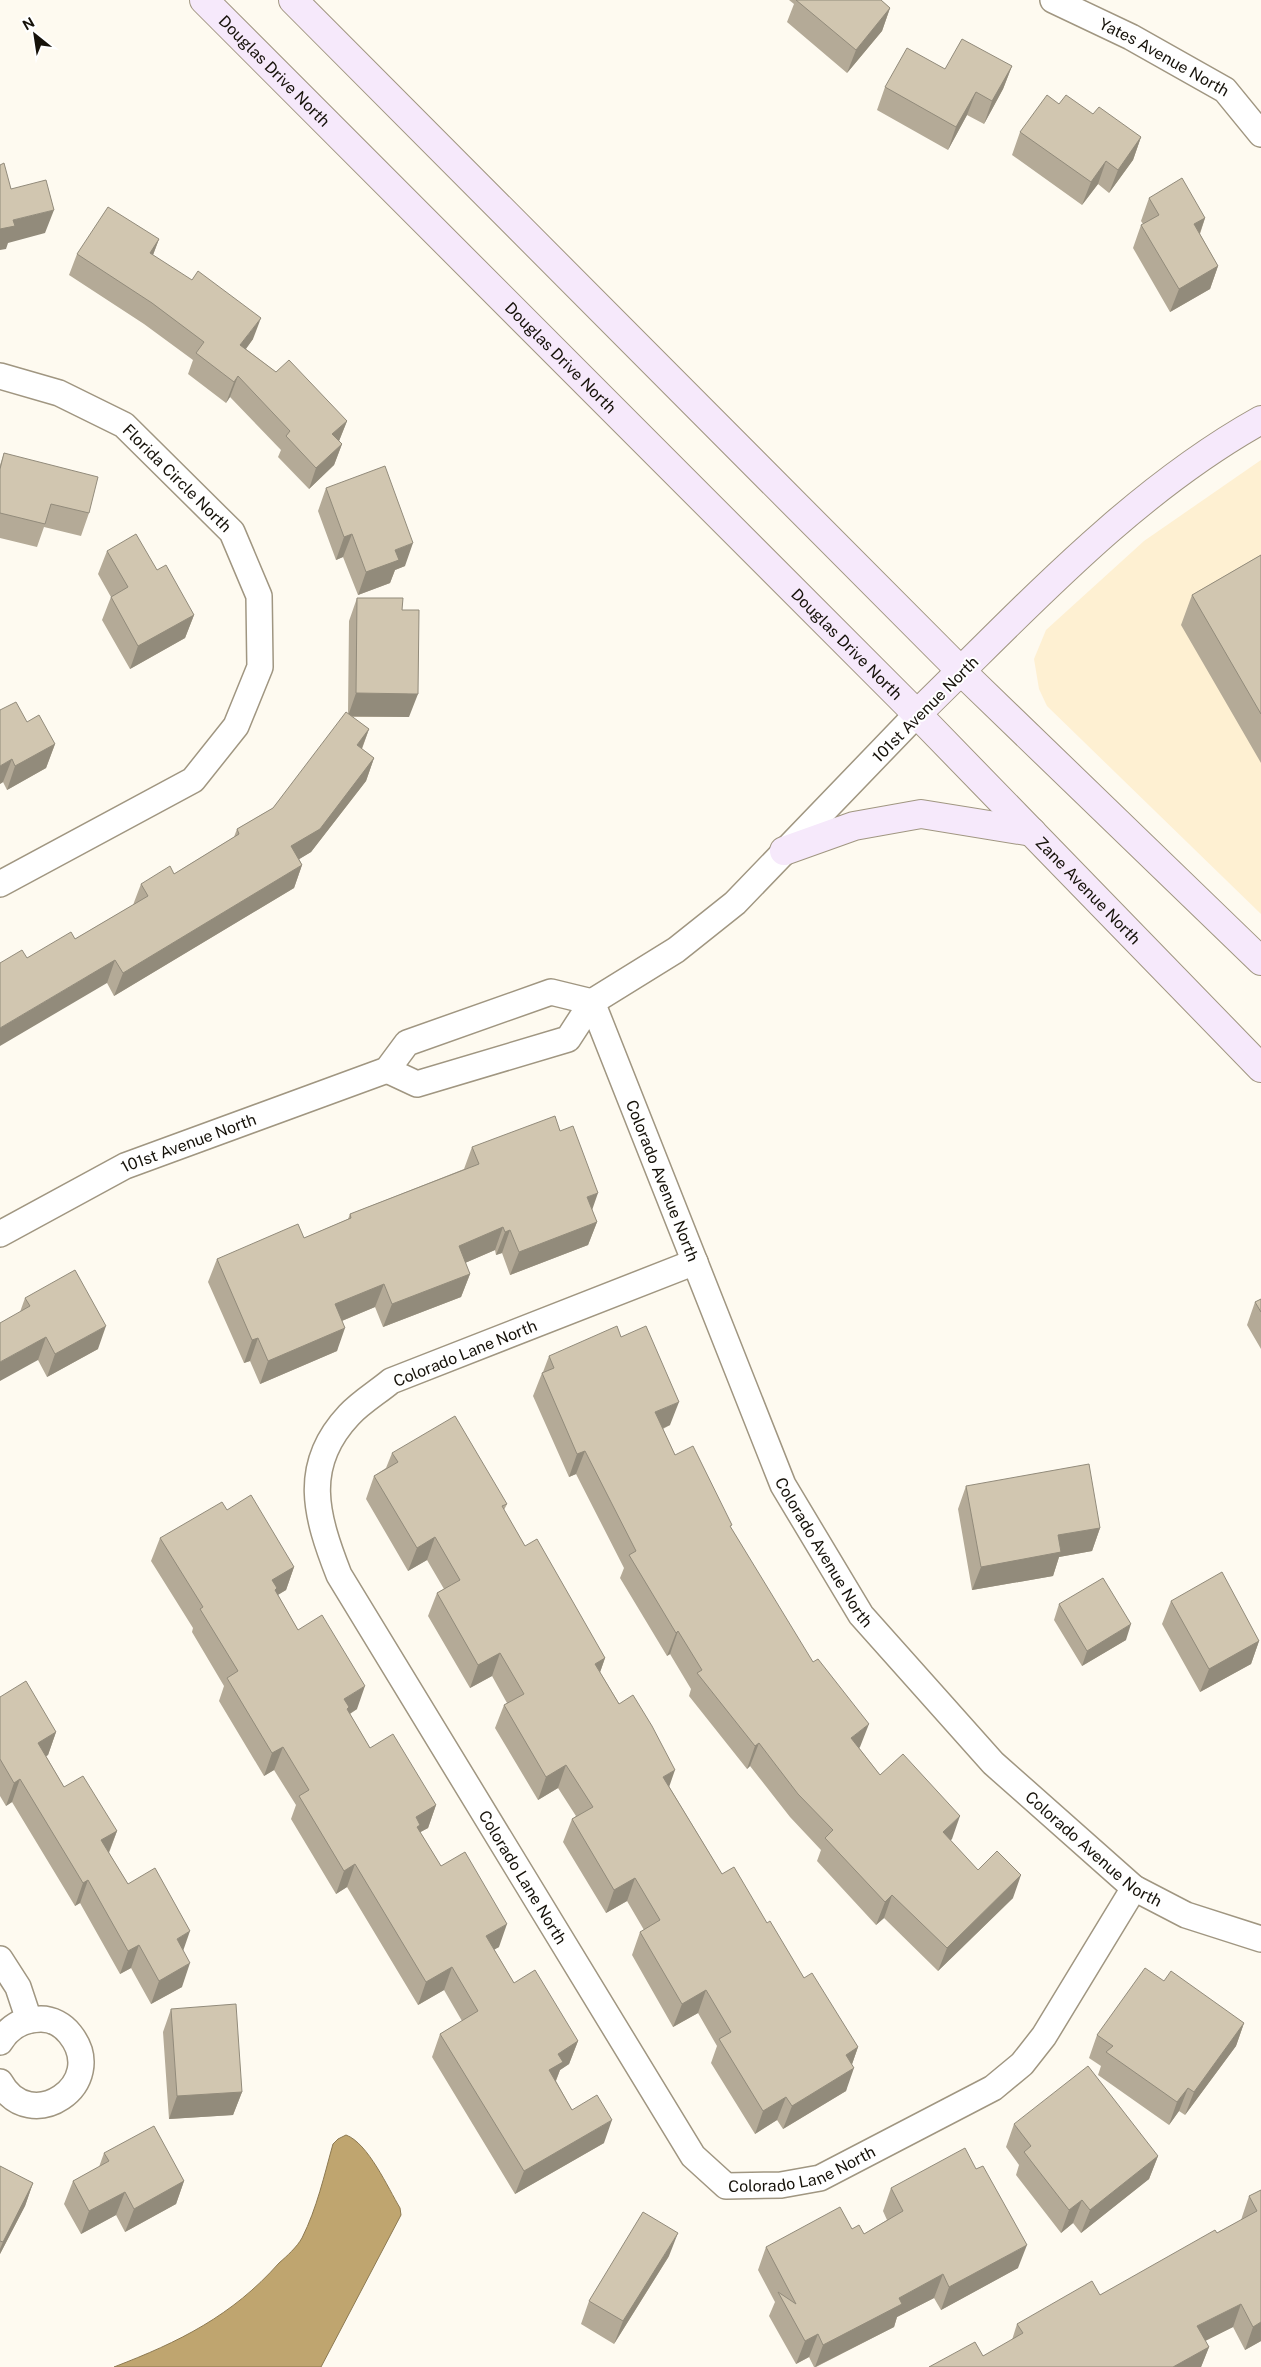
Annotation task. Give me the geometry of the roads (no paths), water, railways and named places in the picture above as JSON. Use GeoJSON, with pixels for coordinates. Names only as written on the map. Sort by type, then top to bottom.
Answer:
{"type":"FeatureCollection","features":[{"type":"Feature","properties":{"kind":"main road","name":"Douglas Drive North"},"geometry":{"type":"LineString","coordinates":[[204,0],[917,714]]}},
{"type":"Feature","properties":{"kind":"main road"},"geometry":{"type":"LineString","coordinates":[[293,0],[962,670],[1261,960]]}},
{"type":"Feature","properties":{"kind":"main road","name":"101st Avenue North"},"geometry":{"type":"LineString","coordinates":[[917,714],[1125,513],[1235,434],[1261,420]]}},
{"type":"Feature","properties":{"kind":"main road","name":"Zane Avenue North"},"geometry":{"type":"LineString","coordinates":[[917,714],[1261,1068]]}},
{"type":"Feature","properties":{"kind":"main road"},"geometry":{"type":"LineString","coordinates":[[784,851],[854,826],[921,814],[1032,832]]}},
{"type":"Feature","properties":{"kind":"street","name":"Yates Avenue North"},"geometry":{"type":"LineString","coordinates":[[1053,0],[1131,37],[1225,90],[1261,134]]}},
{"type":"Feature","properties":{"kind":"street","name":"Florida Circle North"},"geometry":{"type":"LineString","coordinates":[[0,376],[60,394],[124,425],[232,532],[259,596],[260,667],[236,726],[193,780],[0,884]]}},
{"type":"Feature","properties":{"kind":"street","name":"101st Avenue North"},"geometry":{"type":"LineString","coordinates":[[0,1234],[125,1166],[387,1070],[418,1084],[568,1039],[592,1002],[676,950],[735,903],[917,714]]}},
{"type":"Feature","properties":{"kind":"street"},"geometry":{"type":"LineString","coordinates":[[387,1070],[407,1043],[551,992],[592,1002]]}},
{"type":"Feature","properties":{"kind":"street","name":"Colorado Avenue North"},"geometry":{"type":"LineString","coordinates":[[592,1002],[783,1485],[862,1615],[993,1763],[1134,1888],[1186,1916],[1261,1939]]}},
{"type":"Feature","properties":{"kind":"street","name":"Colorado Lane North"},"geometry":{"type":"LineString","coordinates":[[695,1262],[391,1381],[350,1414],[328,1442],[321,1461],[317,1494],[322,1532],[339,1575],[693,2156],[726,2186],[781,2185],[820,2178],[993,2088],[1022,2064],[1044,2036],[1134,1888]]}},
{"type":"Feature","properties":{"kind":"street"},"geometry":{"type":"LineString","coordinates":[[0,1959],[18,1987],[29,2020]]}},
{"type":"Feature","properties":{"kind":"street"},"geometry":{"type":"LineString","coordinates":[[0,2042],[4,2035],[15,2025],[29,2020],[43,2019],[56,2022],[68,2030],[76,2041],[81,2061],[77,2081],[63,2097],[44,2105],[29,2104],[15,2099],[4,2090],[0,2082]]}}]}
